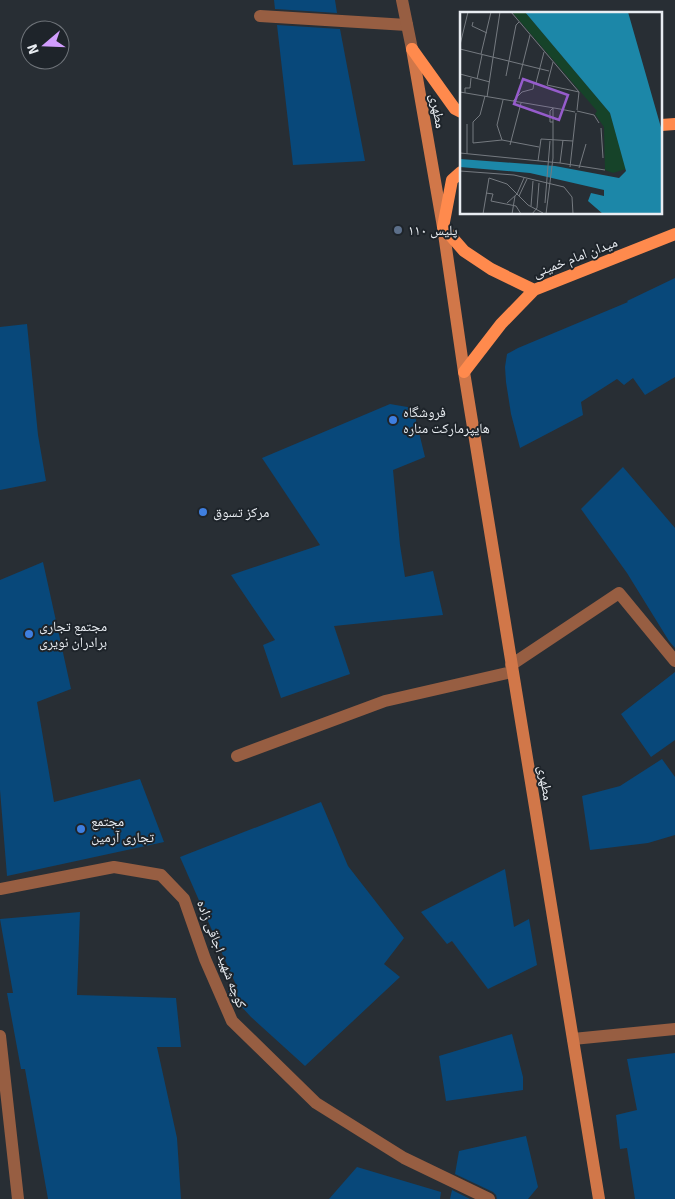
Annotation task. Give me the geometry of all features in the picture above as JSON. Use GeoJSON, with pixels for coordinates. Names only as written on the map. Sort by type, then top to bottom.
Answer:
{"type":"FeatureCollection","features":[{"type":"Feature","properties":{"kind":"main road"},"geometry":{"type":"LineString","coordinates":[[412,49],[455,109],[460,112]]}},
{"type":"Feature","properties":{"kind":"main road","name":"مطهری"},"geometry":{"type":"LineString","coordinates":[[412,49],[443,227],[464,372],[599,1199]]}},
{"type":"Feature","properties":{"kind":"main road"},"geometry":{"type":"LineString","coordinates":[[662,125],[675,124]]}},
{"type":"Feature","properties":{"kind":"main road"},"geometry":{"type":"LineString","coordinates":[[443,227],[452,180],[460,173]]}},
{"type":"Feature","properties":{"kind":"main road","name":"میدان امام خمینی"},"geometry":{"type":"LineString","coordinates":[[443,227],[464,251],[491,269],[534,290],[675,234]]}},
{"type":"Feature","properties":{"kind":"main road"},"geometry":{"type":"LineString","coordinates":[[464,372],[501,324],[534,290]]}},
{"type":"Feature","properties":{"kind":"street","name":"مطهری"},"geometry":{"type":"LineString","coordinates":[[402,0],[412,49]]}},
{"type":"Feature","properties":{"kind":"street"},"geometry":{"type":"LineString","coordinates":[[260,16],[407,25]]}},
{"type":"Feature","properties":{"kind":"street"},"geometry":{"type":"LineString","coordinates":[[237,756],[385,701],[475,682],[512,668],[619,593],[675,661]]}},
{"type":"Feature","properties":{"kind":"street","name":"کوچه شهید اجاقی زاده"},"geometry":{"type":"LineString","coordinates":[[0,890],[114,867],[161,875],[184,899],[205,959],[232,1021],[316,1103],[404,1158],[489,1199]]}},
{"type":"Feature","properties":{"kind":"street"},"geometry":{"type":"LineString","coordinates":[[573,1039],[675,1029]]}},
{"type":"Feature","properties":{"kind":"street"},"geometry":{"type":"LineString","coordinates":[[0,1036],[18,1199]]}},
{"type":"Feature","properties":{"kind":"building"},"geometry":{"type":"Polygon","coordinates":[[[274,0],[335,0],[337,13],[275,9],[274,0]]]}},
{"type":"Feature","properties":{"kind":"building"},"geometry":{"type":"Polygon","coordinates":[[[277,25],[340,29],[365,161],[293,165],[277,25]]]}},
{"type":"Feature","properties":{"kind":"building"},"geometry":{"type":"Polygon","coordinates":[[[675,278],[675,377],[645,395],[633,378],[624,385],[617,379],[581,402],[583,415],[520,448],[511,414],[506,382],[505,367],[507,354],[628,302],[675,278]]]}},
{"type":"Feature","properties":{"kind":"building"},"geometry":{"type":"Polygon","coordinates":[[[27,324],[38,435],[46,481],[0,490],[0,327],[27,324]]]}},
{"type":"Feature","properties":{"kind":"building"},"geometry":{"type":"Polygon","coordinates":[[[390,404],[413,408],[425,457],[393,470],[405,577],[433,571],[443,615],[334,626],[350,674],[281,698],[263,645],[275,640],[231,575],[320,545],[262,458],[390,404]]]}},
{"type":"Feature","properties":{"kind":"building"},"geometry":{"type":"Polygon","coordinates":[[[623,467],[675,528],[675,648],[627,573],[581,509],[623,467]]]}},
{"type":"Feature","properties":{"kind":"building"},"geometry":{"type":"Polygon","coordinates":[[[43,562],[71,689],[37,702],[54,802],[140,779],[164,842],[7,876],[0,790],[0,580],[43,562]]]}},
{"type":"Feature","properties":{"kind":"building"},"geometry":{"type":"Polygon","coordinates":[[[675,672],[675,740],[651,757],[621,714],[675,672]]]}},
{"type":"Feature","properties":{"kind":"building"},"geometry":{"type":"Polygon","coordinates":[[[662,759],[675,777],[675,835],[648,843],[590,850],[582,796],[620,786],[662,759]]]}},
{"type":"Feature","properties":{"kind":"building"},"geometry":{"type":"Polygon","coordinates":[[[321,802],[348,866],[404,938],[384,964],[400,977],[305,1066],[251,1017],[228,992],[236,985],[180,857],[321,802]]]}},
{"type":"Feature","properties":{"kind":"building"},"geometry":{"type":"Polygon","coordinates":[[[505,869],[514,927],[529,919],[537,965],[488,989],[452,941],[447,944],[421,912],[505,869]]]}},
{"type":"Feature","properties":{"kind":"building"},"geometry":{"type":"Polygon","coordinates":[[[80,912],[77,995],[176,998],[181,1047],[157,1047],[177,1138],[181,1199],[48,1199],[25,1069],[21,1069],[7,993],[13,993],[0,919],[80,912]]]}},
{"type":"Feature","properties":{"kind":"building"},"geometry":{"type":"Polygon","coordinates":[[[512,1034],[523,1077],[523,1090],[446,1101],[439,1056],[512,1034]]]}},
{"type":"Feature","properties":{"kind":"building"},"geometry":{"type":"Polygon","coordinates":[[[675,1053],[675,1199],[635,1199],[627,1148],[620,1149],[616,1115],[637,1110],[627,1059],[675,1053]]]}},
{"type":"Feature","properties":{"kind":"building"},"geometry":{"type":"Polygon","coordinates":[[[526,1136],[538,1187],[528,1199],[497,1199],[493,1192],[455,1174],[459,1151],[526,1136]]]}},
{"type":"Feature","properties":{"kind":"building"},"geometry":{"type":"Polygon","coordinates":[[[357,1167],[441,1192],[440,1199],[329,1199],[357,1167]]]}},
{"type":"Feature","properties":{"kind":"building"},"geometry":{"type":"Polygon","coordinates":[[[452,1190],[470,1199],[450,1199],[452,1190]]]}},
{"type":"Feature","properties":{"kind":"place","name":"پلیس ۱۱۰"},"geometry":{"type":"Point","coordinates":[398,230]}},
{"type":"Feature","properties":{"kind":"place","name":"فروشگاه هایپرمارکت مناره"},"geometry":{"type":"Point","coordinates":[393,420]}},
{"type":"Feature","properties":{"kind":"place","name":"مرکز تسوق"},"geometry":{"type":"Point","coordinates":[203,512]}},
{"type":"Feature","properties":{"kind":"place","name":"مجتمع تجاری برادران نویری"},"geometry":{"type":"Point","coordinates":[29,634]}},
{"type":"Feature","properties":{"kind":"place","name":"مجتمع تجاری آرمین"},"geometry":{"type":"Point","coordinates":[81,829]}}]}
